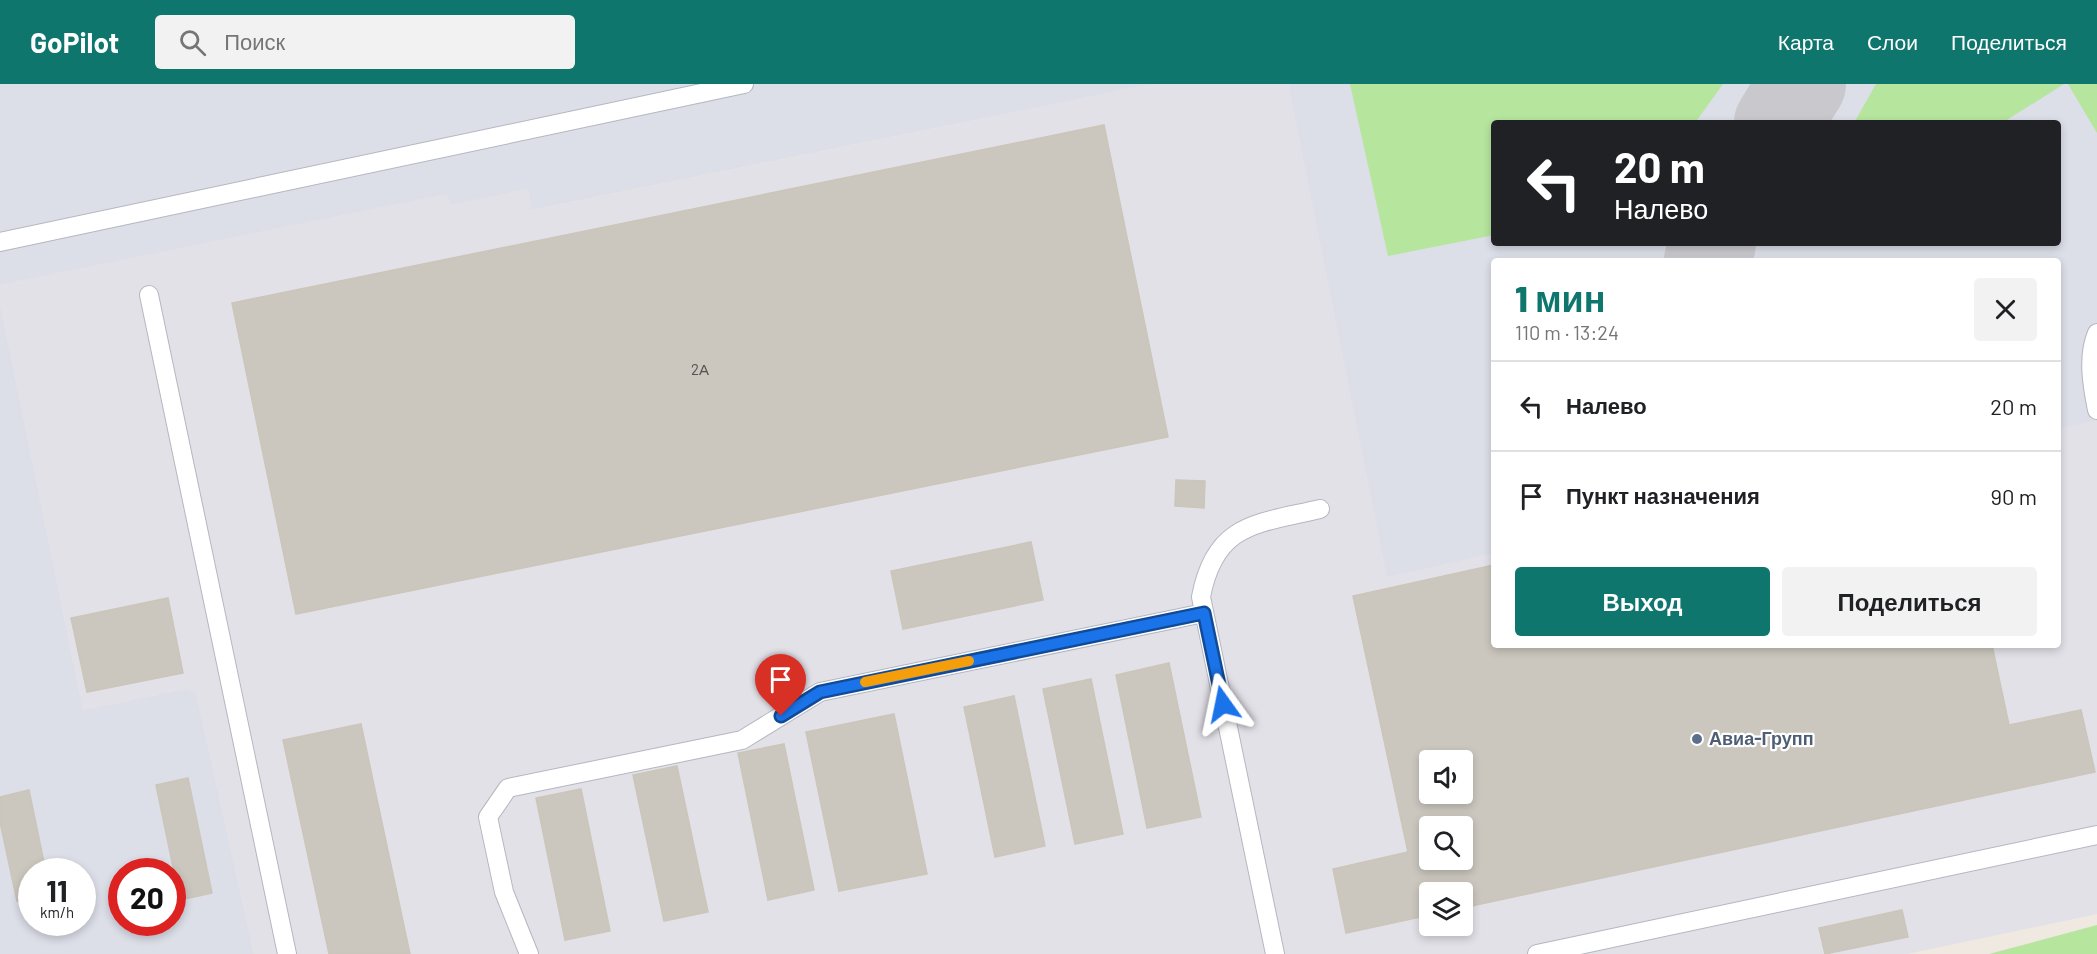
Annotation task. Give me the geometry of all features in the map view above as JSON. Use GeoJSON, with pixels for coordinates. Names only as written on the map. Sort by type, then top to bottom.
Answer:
{"type":"FeatureCollection","features":[{"type":"Feature","properties":{"kind":"lane"},"geometry":{"type":"LineString","coordinates":[[0,242],[744,84]]}},
{"type":"Feature","properties":{"kind":"lane"},"geometry":{"type":"LineString","coordinates":[[149,295],[287,954]]}},
{"type":"Feature","properties":{"kind":"lane"},"geometry":{"type":"LineString","coordinates":[[2097,333],[2092,346],[2091,362],[2097,410]]}},
{"type":"Feature","properties":{"kind":"lane"},"geometry":{"type":"LineString","coordinates":[[1275,954],[1201,597],[1211,560],[1229,536],[1274,519],[1320,509]]}},
{"type":"Feature","properties":{"kind":"lane"},"geometry":{"type":"LineString","coordinates":[[529,954],[504,892],[488,817],[508,788],[742,740],[820,692],[1204,613]]}},
{"type":"Feature","properties":{"kind":"lane"},"geometry":{"type":"LineString","coordinates":[[1537,954],[2097,835]]}},
{"type":"Feature","properties":{"kind":"shaded area"},"geometry":{"type":"Polygon","coordinates":[[[0,84],[1152,84],[532,210],[528,189],[450,205],[447,194],[0,285],[0,84]]]}},
{"type":"Feature","properties":{"kind":"shaded area"},"geometry":{"type":"Polygon","coordinates":[[[1152,84],[1288,84],[1387,576],[1491,554],[1491,648],[2061,648],[2061,428],[2097,421],[2097,914],[1907,954],[254,954],[196,693],[186,689],[83,710],[0,304],[0,285],[447,194],[450,205],[528,189],[533,210],[1152,84]]]}},
{"type":"Feature","properties":{"kind":"shaded area"},"geometry":{"type":"Polygon","coordinates":[[[1288,84],[2097,84],[2097,421],[2061,428],[2061,258],[1491,258],[1491,554],[1387,577],[1288,84]]]}},
{"type":"Feature","properties":{"kind":"shaded area"},"geometry":{"type":"Polygon","coordinates":[[[0,304],[83,710],[186,689],[196,693],[254,954],[0,954],[0,304]]]}},
{"type":"Feature","properties":{"kind":"green space"},"geometry":{"type":"Polygon","coordinates":[[[1350,84],[1723,84],[1697,120],[1491,120],[1491,236],[1388,256],[1350,84]]]}},
{"type":"Feature","properties":{"kind":"green space"},"geometry":{"type":"Polygon","coordinates":[[[1876,84],[2064,84],[2007,120],[1856,120],[1876,84]]]}},
{"type":"Feature","properties":{"kind":"green space"},"geometry":{"type":"Polygon","coordinates":[[[2068,84],[2097,84],[2097,133],[2068,84]]]}},
{"type":"Feature","properties":{"kind":"green space"},"geometry":{"type":"Polygon","coordinates":[[[2097,925],[2097,954],[1989,954],[2097,925]]]}},
{"type":"Feature","properties":{"kind":"building"},"geometry":{"type":"Polygon","coordinates":[[[1104,125],[1168,437],[296,614],[232,303],[1104,125]]]}},
{"type":"Feature","properties":{"kind":"building"},"geometry":{"type":"Polygon","coordinates":[[[1176,480],[1205,481],[1204,508],[1175,506],[1176,480]]]}},
{"type":"Feature","properties":{"kind":"building"},"geometry":{"type":"Polygon","coordinates":[[[1031,542],[1043,600],[903,629],[891,571],[1031,542]]]}},
{"type":"Feature","properties":{"kind":"building"},"geometry":{"type":"Polygon","coordinates":[[[1491,566],[1491,648],[1993,648],[2009,725],[2081,710],[2095,772],[1473,906],[1473,882],[1419,882],[1419,917],[1346,933],[1333,869],[1408,852],[1353,596],[1491,566]]]}},
{"type":"Feature","properties":{"kind":"building"},"geometry":{"type":"Polygon","coordinates":[[[168,598],[183,673],[87,692],[71,618],[168,598]]]}},
{"type":"Feature","properties":{"kind":"building"},"geometry":{"type":"Polygon","coordinates":[[[1169,663],[1201,817],[1147,828],[1116,675],[1169,663]]]}},
{"type":"Feature","properties":{"kind":"building"},"geometry":{"type":"Polygon","coordinates":[[[1091,679],[1123,834],[1075,844],[1043,689],[1091,679]]]}},
{"type":"Feature","properties":{"kind":"building"},"geometry":{"type":"Polygon","coordinates":[[[1014,696],[1045,846],[995,857],[964,707],[1014,696]]]}},
{"type":"Feature","properties":{"kind":"building"},"geometry":{"type":"Polygon","coordinates":[[[894,714],[927,874],[839,891],[806,732],[894,714]]]}},
{"type":"Feature","properties":{"kind":"building"},"geometry":{"type":"Polygon","coordinates":[[[361,724],[410,954],[329,954],[283,740],[361,724]]]}},
{"type":"Feature","properties":{"kind":"building"},"geometry":{"type":"Polygon","coordinates":[[[784,744],[814,890],[768,900],[738,753],[784,744]]]}},
{"type":"Feature","properties":{"kind":"building"},"geometry":{"type":"Polygon","coordinates":[[[677,766],[708,912],[664,921],[633,775],[677,766]]]}},
{"type":"Feature","properties":{"kind":"building"},"geometry":{"type":"Polygon","coordinates":[[[188,778],[212,893],[186,899],[186,858],[171,858],[156,785],[188,778]]]}},
{"type":"Feature","properties":{"kind":"building"},"geometry":{"type":"Polygon","coordinates":[[[581,789],[610,931],[565,940],[536,798],[581,789]]]}},
{"type":"Feature","properties":{"kind":"building"},"geometry":{"type":"Polygon","coordinates":[[[29,790],[43,858],[18,858],[17,901],[0,822],[0,797],[29,790]]]}},
{"type":"Feature","properties":{"kind":"building"},"geometry":{"type":"Polygon","coordinates":[[[1902,910],[1908,937],[1825,954],[1819,928],[1902,910]]]}},
{"type":"Feature","properties":{"kind":"taxiway"},"geometry":{"type":"LineString","coordinates":[[1780,120],[1802,84]]}},
{"type":"Feature","properties":{"kind":"taxiway"},"geometry":{"type":"LineString","coordinates":[[1709,258],[1711,246]]}},
{"type":"Feature","properties":{"kind":"slow traffic"},"geometry":{"type":"LineString","coordinates":[[865,682],[969,661]]}},
{"type":"Feature","properties":{"kind":"place","name":"Авиа-Групп"},"geometry":{"type":"Point","coordinates":[1697,739]}},
{"type":"Feature","properties":{"kind":"route"},"geometry":{"type":"LineString","coordinates":[[781,716],[820,692],[1204,613],[1223,704]]}}]}
